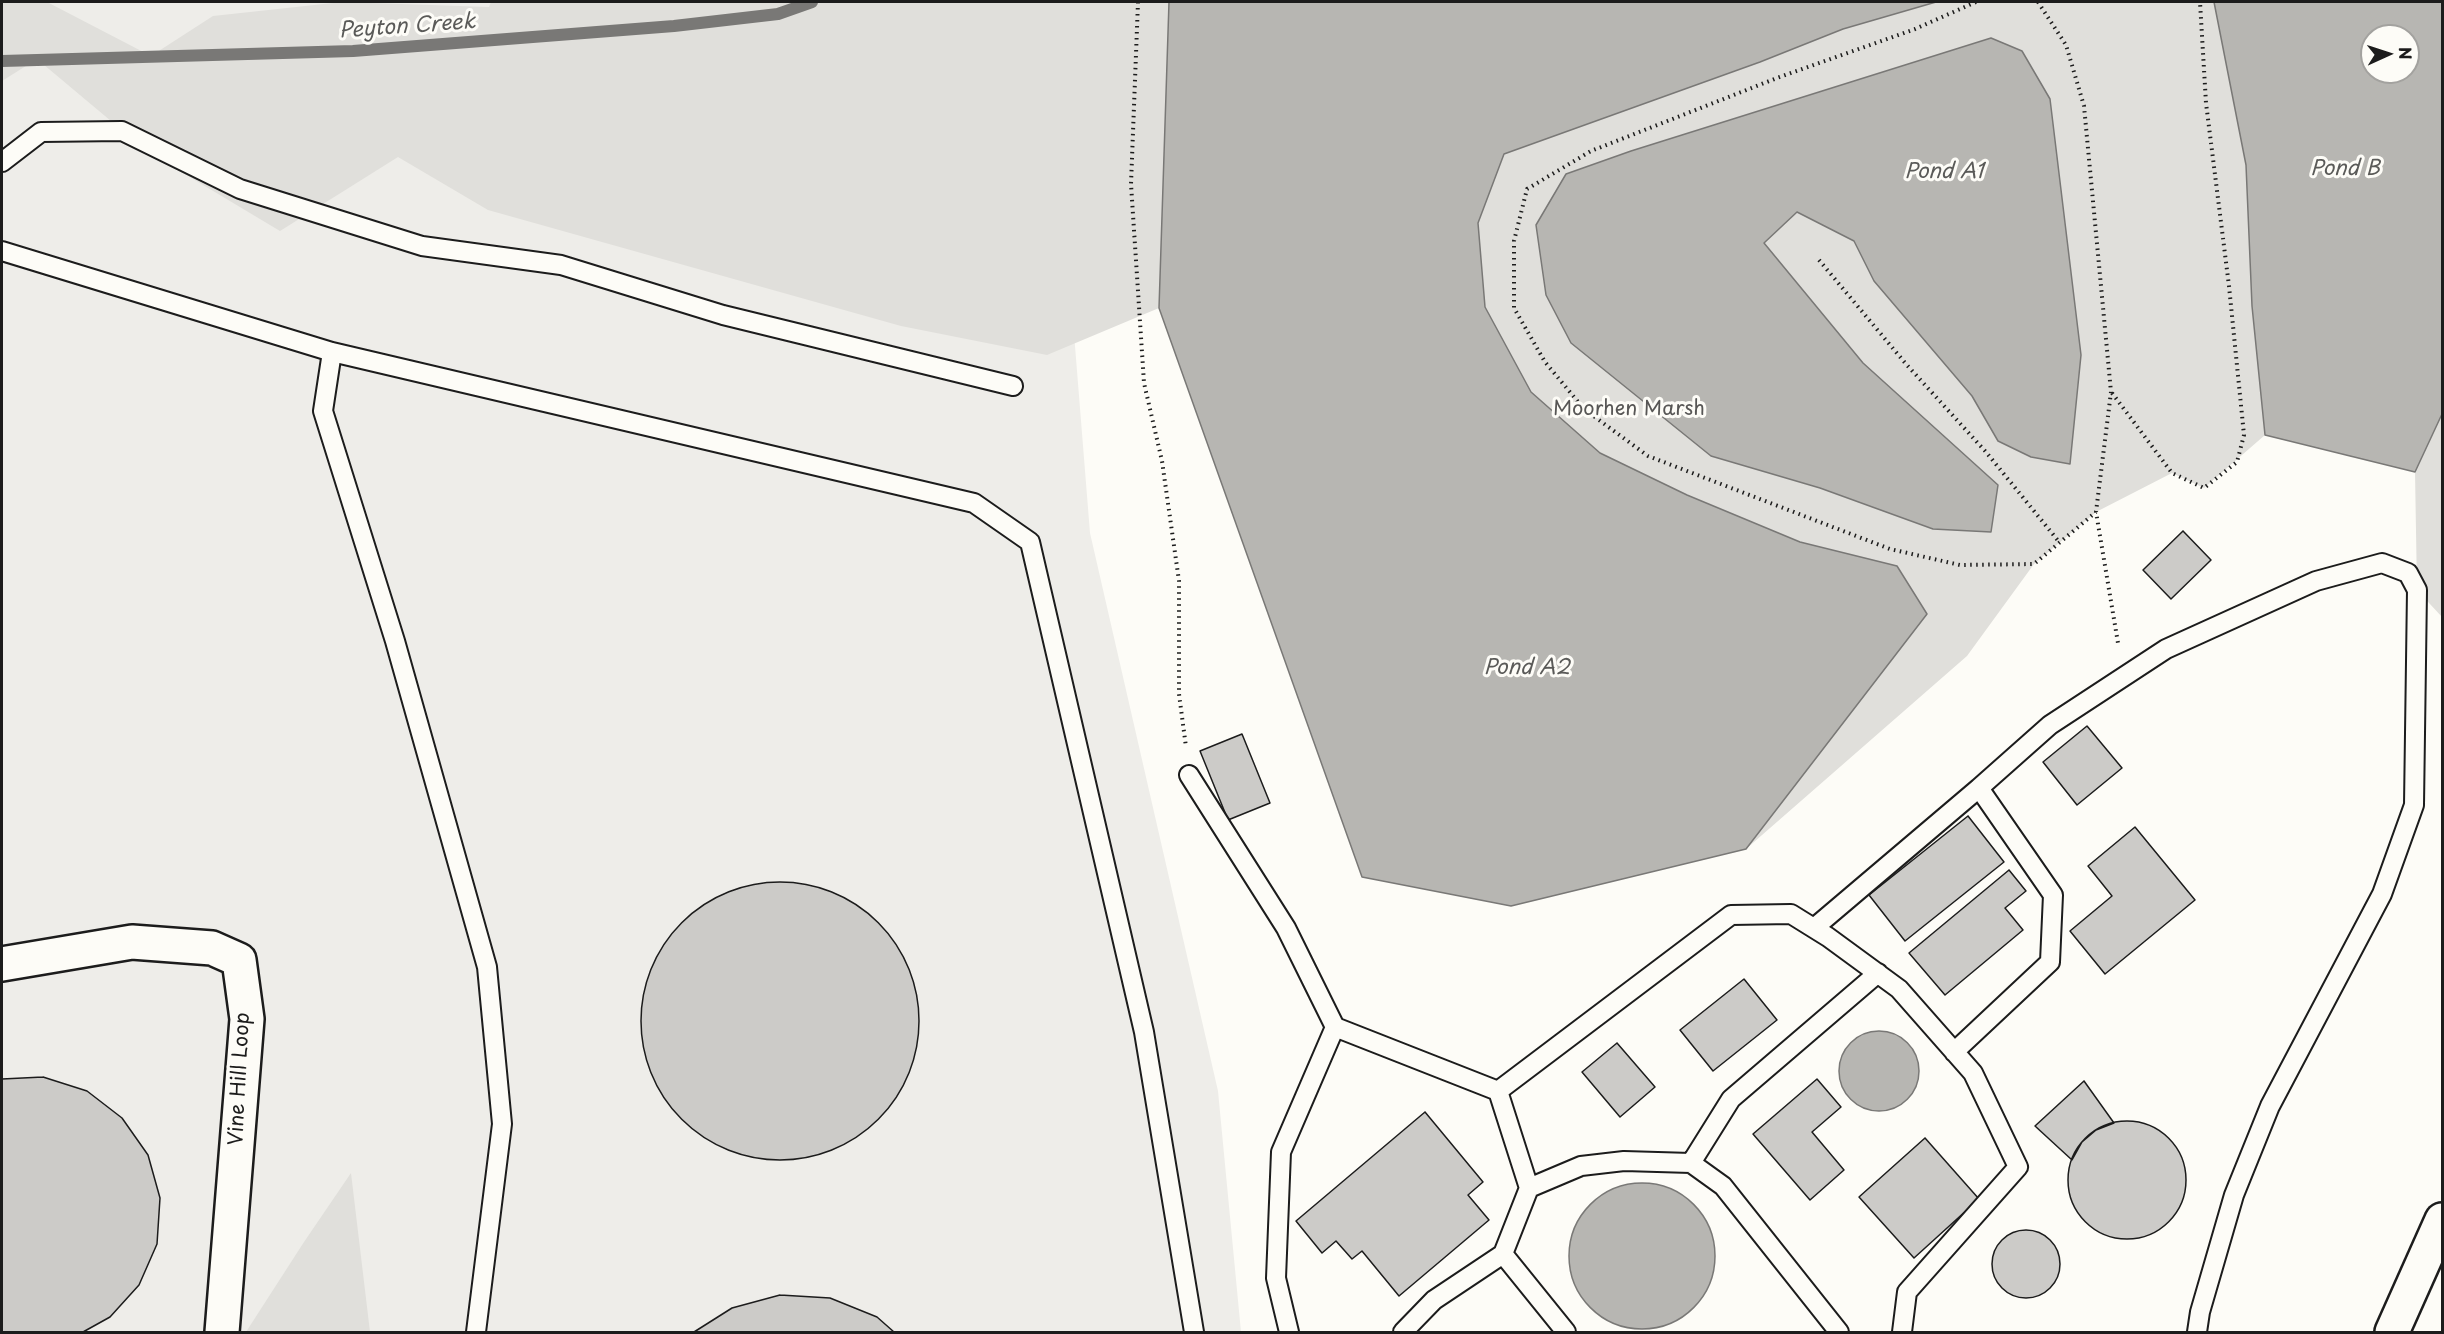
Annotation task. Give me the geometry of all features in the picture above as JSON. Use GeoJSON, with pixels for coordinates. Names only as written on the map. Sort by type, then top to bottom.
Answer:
{"type":"FeatureCollection","features":[{"type":"Feature","properties":{"kind":"main road","name":"Vine Hill Loop"},"geometry":{"type":"LineString","coordinates":[[2,964],[132,942],[212,948],[239,960],[247,1018],[222,1332]]}},
{"type":"Feature","properties":{"kind":"main road"},"geometry":{"type":"LineString","coordinates":[[2392,1332],[2442,1220]]}},
{"type":"Feature","properties":{"kind":"lane"},"geometry":{"type":"LineString","coordinates":[[2,162],[41,132],[122,131],[240,189],[422,246],[561,265],[723,315],[1013,386]]}},
{"type":"Feature","properties":{"kind":"lane"},"geometry":{"type":"LineString","coordinates":[[2,251],[332,352],[974,503],[1030,542],[1144,1032],[1194,1332]]}},
{"type":"Feature","properties":{"kind":"lane"},"geometry":{"type":"LineString","coordinates":[[332,352],[323,411],[395,641],[488,967],[502,1124],[476,1332]]}},
{"type":"Feature","properties":{"kind":"lane"},"geometry":{"type":"LineString","coordinates":[[1814,928],[2050,725],[2166,649],[2316,581],[2382,563],[2408,573],[2417,590],[2414,805],[2382,894],[2270,1106],[2234,1195],[2200,1312],[2197,1332]]}},
{"type":"Feature","properties":{"kind":"lane"},"geometry":{"type":"LineString","coordinates":[[1189,775],[1286,928],[1335,1027],[1498,1091]]}},
{"type":"Feature","properties":{"kind":"lane"},"geometry":{"type":"LineString","coordinates":[[1954,1052],[2049,962],[2053,895],[1979,788]]}},
{"type":"Feature","properties":{"kind":"lane"},"geometry":{"type":"LineString","coordinates":[[1498,1091],[1731,915],[1791,914],[1899,988],[1973,1073],[2018,1167],[1906,1292],[1902,1332]]}},
{"type":"Feature","properties":{"kind":"lane"},"geometry":{"type":"LineString","coordinates":[[1691,1163],[1731,1099],[1878,973]]}},
{"type":"Feature","properties":{"kind":"lane"},"geometry":{"type":"LineString","coordinates":[[1289,1332],[1276,1278],[1281,1152],[1335,1027]]}},
{"type":"Feature","properties":{"kind":"lane"},"geometry":{"type":"LineString","coordinates":[[1403,1332],[1434,1300],[1503,1254],[1529,1188],[1498,1091]]}},
{"type":"Feature","properties":{"kind":"lane"},"geometry":{"type":"LineString","coordinates":[[1529,1188],[1581,1166],[1624,1161],[1691,1163],[1724,1186],[1839,1332]]}},
{"type":"Feature","properties":{"kind":"lane"},"geometry":{"type":"LineString","coordinates":[[1503,1254],[1566,1332]]}},
{"type":"Feature","properties":{"kind":"path"},"geometry":{"type":"LineString","coordinates":[[1138,2],[1131,184],[1144,383],[1162,461],[1179,580],[1179,694],[1189,775]]}},
{"type":"Feature","properties":{"kind":"path"},"geometry":{"type":"LineString","coordinates":[[1976,2],[1915,29],[1777,78],[1592,151],[1527,189],[1514,241],[1514,308],[1545,362],[1584,409],[1648,456],[1890,549],[1960,565],[2034,564],[2096,512]]}},
{"type":"Feature","properties":{"kind":"path"},"geometry":{"type":"LineString","coordinates":[[2038,2],[2066,45],[2084,106],[2111,392],[2096,512],[2124,677]]}},
{"type":"Feature","properties":{"kind":"path"},"geometry":{"type":"LineString","coordinates":[[2111,392],[2172,473],[2204,488],[2237,462],[2244,435],[2229,286],[2206,103],[2200,2]]}},
{"type":"Feature","properties":{"kind":"path"},"geometry":{"type":"LineString","coordinates":[[1819,260],[1906,364],[1986,452],[2060,543]]}},
{"type":"Feature","properties":{"kind":"shaded area"},"geometry":{"type":"Polygon","coordinates":[[[2,2],[1065,2],[1071,296],[1090,533],[1218,1091],[1241,1332],[2,1332],[2,2]]]}},
{"type":"Feature","properties":{"kind":"green space","name":"Moorhen Marsh"},"geometry":{"type":"Polygon","coordinates":[[[2,2],[47,2],[151,56],[213,16],[342,2],[489,7],[491,2],[2442,2],[2442,617],[2417,590],[2415,472],[2265,435],[2204,488],[2172,473],[2096,512],[2034,564],[1967,656],[1746,849],[1511,906],[1362,877],[1159,308],[1047,355],[901,326],[488,210],[398,157],[280,231],[148,152],[37,59],[2,81],[2,2]]]}},
{"type":"Feature","properties":{"kind":"green space"},"geometry":{"type":"Polygon","coordinates":[[[351,1173],[370,1332],[246,1332],[304,1242],[351,1173]]]}},
{"type":"Feature","properties":{"kind":"water","name":"Pond A2"},"geometry":{"type":"Polygon","coordinates":[[[1169,2],[1936,2],[1843,29],[1760,62],[1504,154],[1478,223],[1485,307],[1531,392],[1600,453],[1687,495],[1800,542],[1897,566],[1927,614],[1746,849],[1511,906],[1362,877],[1159,308],[1169,2]]]}},
{"type":"Feature","properties":{"kind":"water","name":"Pond B"},"geometry":{"type":"Polygon","coordinates":[[[2214,2],[2442,2],[2442,414],[2415,472],[2265,435],[2252,306],[2246,165],[2214,2]]]}},
{"type":"Feature","properties":{"kind":"water","name":"Pond A1"},"geometry":{"type":"Polygon","coordinates":[[[1991,38],[2022,51],[2050,99],[2081,355],[2070,464],[2031,457],[1998,441],[1972,396],[1874,281],[1854,241],[1797,212],[1764,243],[1863,363],[1998,485],[1991,532],[1933,529],[1820,488],[1711,456],[1571,343],[1546,295],[1536,225],[1566,174],[1631,151],[1991,38]]]}},
{"type":"Feature","properties":{"kind":"water"},"geometry":{"type":"Polygon","coordinates":[[[1879,1031],[1894,1034],[1907,1043],[1916,1056],[1919,1071],[1916,1086],[1907,1099],[1894,1108],[1879,1111],[1864,1108],[1851,1099],[1842,1086],[1839,1071],[1842,1056],[1851,1043],[1864,1034],[1879,1031]]]}},
{"type":"Feature","properties":{"kind":"water"},"geometry":{"type":"Polygon","coordinates":[[[1642,1183],[1670,1188],[1694,1204],[1710,1228],[1715,1256],[1710,1284],[1694,1308],[1670,1324],[1642,1329],[1614,1324],[1590,1308],[1574,1284],[1569,1256],[1574,1228],[1590,1204],[1614,1188],[1642,1183]]]}},
{"type":"Feature","properties":{"kind":"building"},"geometry":{"type":"Polygon","coordinates":[[[2183,531],[2211,560],[2171,599],[2143,570],[2183,531]]]}},
{"type":"Feature","properties":{"kind":"building"},"geometry":{"type":"Polygon","coordinates":[[[2087,726],[2122,768],[2077,805],[2043,762],[2087,726]]]}},
{"type":"Feature","properties":{"kind":"building"},"geometry":{"type":"Polygon","coordinates":[[[1242,734],[1270,803],[1228,820],[1200,751],[1242,734]]]}},
{"type":"Feature","properties":{"kind":"building"},"geometry":{"type":"Polygon","coordinates":[[[1968,816],[2004,862],[1905,941],[1869,895],[1968,816]]]}},
{"type":"Feature","properties":{"kind":"building"},"geometry":{"type":"Polygon","coordinates":[[[2135,827],[2195,900],[2105,974],[2070,931],[2112,896],[2088,866],[2135,827]]]}},
{"type":"Feature","properties":{"kind":"building"},"geometry":{"type":"Polygon","coordinates":[[[2009,870],[2026,891],[2005,908],[2023,930],[1945,995],[1909,953],[2009,870]]]}},
{"type":"Feature","properties":{"kind":"building"},"geometry":{"type":"Polygon","coordinates":[[[780,882],[807,885],[833,893],[857,906],[878,923],[895,944],[908,968],[916,994],[919,1021],[916,1048],[908,1074],[895,1098],[878,1119],[857,1136],[833,1149],[807,1157],[780,1160],[753,1157],[727,1149],[703,1136],[682,1119],[665,1098],[652,1074],[644,1048],[641,1021],[644,994],[652,968],[665,944],[682,923],[703,906],[727,893],[753,885],[780,882]]]}},
{"type":"Feature","properties":{"kind":"building"},"geometry":{"type":"Polygon","coordinates":[[[1744,979],[1777,1020],[1713,1071],[1680,1030],[1744,979]]]}},
{"type":"Feature","properties":{"kind":"building"},"geometry":{"type":"Polygon","coordinates":[[[1617,1043],[1655,1087],[1620,1117],[1582,1072],[1617,1043]]]}},
{"type":"Feature","properties":{"kind":"building"},"geometry":{"type":"Polygon","coordinates":[[[43,1077],[87,1091],[122,1118],[148,1155],[160,1198],[157,1244],[139,1285],[110,1317],[83,1332],[2,1332],[2,1079],[43,1077]]]}},
{"type":"Feature","properties":{"kind":"building"},"geometry":{"type":"Polygon","coordinates":[[[1817,1079],[1841,1107],[1812,1132],[1844,1170],[1810,1200],[1753,1134],[1817,1079]]]}},
{"type":"Feature","properties":{"kind":"building"},"geometry":{"type":"Polygon","coordinates":[[[2084,1081],[2114,1123],[2096,1130],[2082,1142],[2072,1160],[2035,1126],[2084,1081]]]}},
{"type":"Feature","properties":{"kind":"building"},"geometry":{"type":"Polygon","coordinates":[[[1425,1112],[1483,1182],[1468,1195],[1489,1220],[1399,1296],[1362,1251],[1352,1259],[1336,1241],[1322,1253],[1296,1221],[1425,1112]]]}},
{"type":"Feature","properties":{"kind":"building"},"geometry":{"type":"Polygon","coordinates":[[[2127,1121],[2149,1126],[2169,1138],[2181,1158],[2186,1180],[2181,1202],[2169,1222],[2149,1234],[2127,1239],[2105,1234],[2085,1222],[2073,1202],[2068,1180],[2073,1158],[2085,1138],[2105,1126],[2127,1121]]]}},
{"type":"Feature","properties":{"kind":"building"},"geometry":{"type":"Polygon","coordinates":[[[1925,1138],[1979,1199],[1914,1258],[1859,1197],[1925,1138]]]}},
{"type":"Feature","properties":{"kind":"building"},"geometry":{"type":"Polygon","coordinates":[[[2026,1230],[2039,1233],[2050,1240],[2057,1251],[2060,1264],[2057,1277],[2050,1288],[2039,1295],[2026,1298],[2013,1295],[2002,1288],[1995,1277],[1992,1264],[1995,1251],[2002,1240],[2013,1233],[2026,1230]]]}},
{"type":"Feature","properties":{"kind":"building"},"geometry":{"type":"Polygon","coordinates":[[[780,1295],[830,1298],[877,1317],[894,1332],[694,1332],[732,1308],[780,1295]]]}},
{"type":"Feature","properties":{"kind":"waterway","name":"Peyton Creek"},"geometry":{"type":"LineString","coordinates":[[2,61],[353,51],[674,26],[778,14],[812,2]]}}]}
